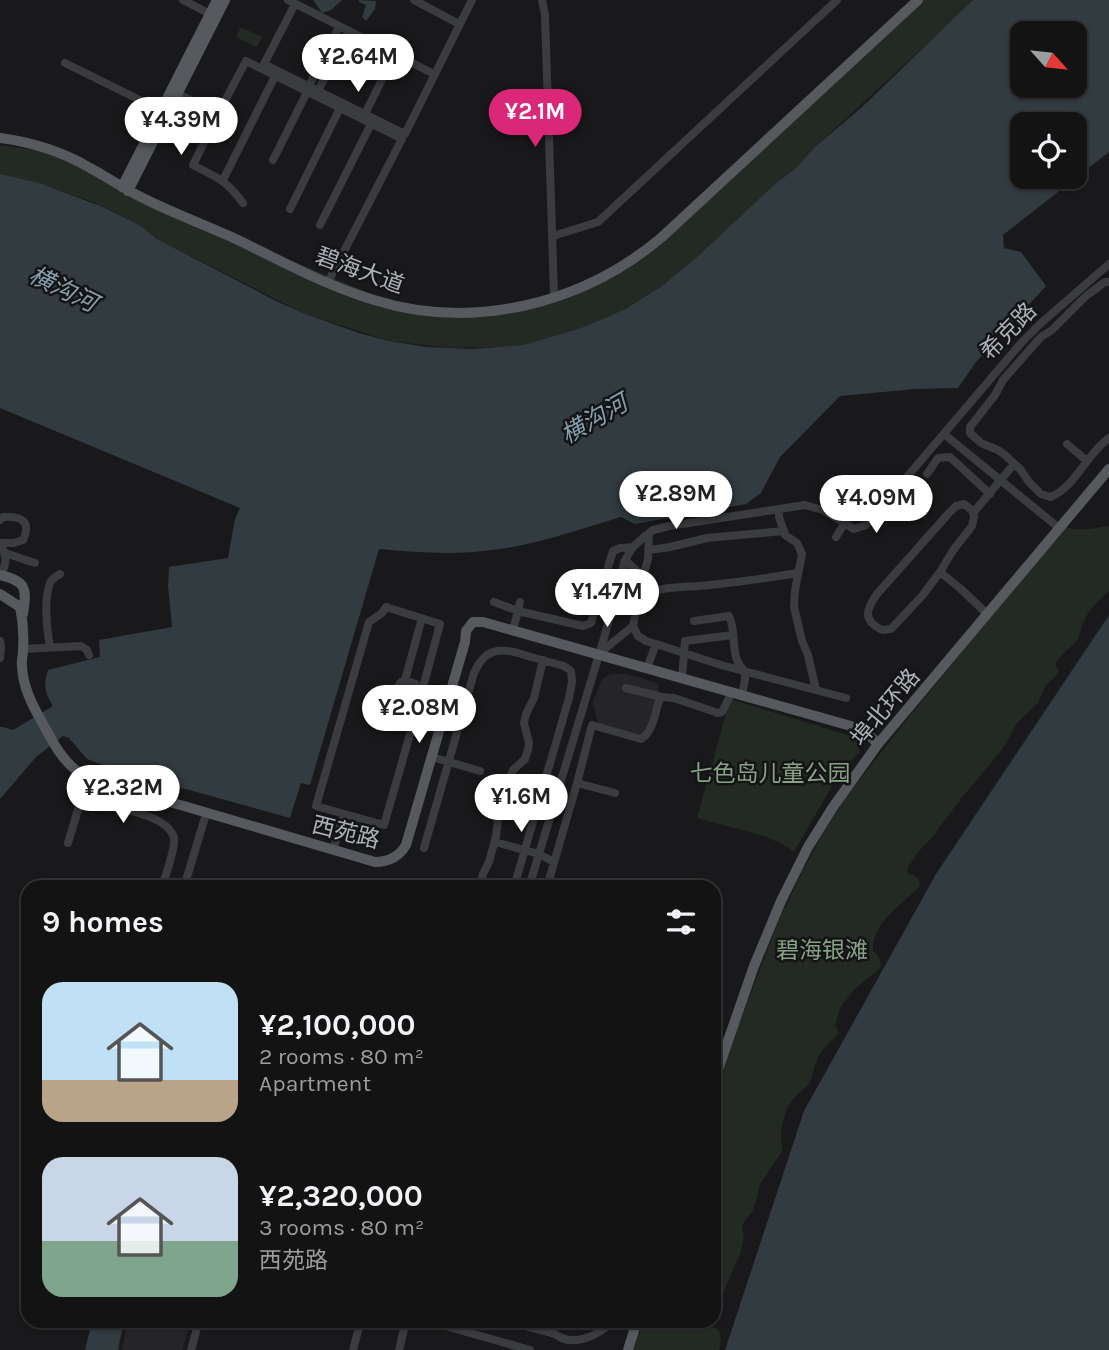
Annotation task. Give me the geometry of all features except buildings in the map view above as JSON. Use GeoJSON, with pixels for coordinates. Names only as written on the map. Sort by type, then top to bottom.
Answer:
{"type":"FeatureCollection","features":[{"type":"Feature","properties":{"kind":"main road"},"geometry":{"type":"LineString","coordinates":[[213,16],[216,0]]}},
{"type":"Feature","properties":{"kind":"main road"},"geometry":{"type":"LineString","coordinates":[[126,187],[213,16],[225,0]]}},
{"type":"Feature","properties":{"kind":"main road","name":"碧海大道"},"geometry":{"type":"LineString","coordinates":[[329,280],[399,303],[468,309],[530,301],[599,275],[649,243],[915,0]]}},
{"type":"Feature","properties":{"kind":"main road","name":"碧海大道"},"geometry":{"type":"LineString","coordinates":[[0,138],[40,146],[61,154],[357,295],[396,306],[429,311],[490,312],[565,295],[627,264],[662,237],[915,0]]}},
{"type":"Feature","properties":{"kind":"main road","name":"碧海大道"},"geometry":{"type":"LineString","coordinates":[[0,132],[71,152],[94,164],[126,187]]}},
{"type":"Feature","properties":{"kind":"main road","name":"埠北环路"},"geometry":{"type":"LineString","coordinates":[[721,1061],[754,966],[781,901],[808,847],[833,807],[878,744],[1109,469]]}},
{"type":"Feature","properties":{"kind":"main road","name":"西苑路"},"geometry":{"type":"LineString","coordinates":[[0,575],[20,582],[25,589],[21,665],[30,703],[55,745],[76,771],[102,784],[135,794],[379,862],[390,860],[402,852],[409,837],[466,631],[473,622],[483,622],[858,727],[878,744]]}},
{"type":"Feature","properties":{"kind":"main road"},"geometry":{"type":"LineString","coordinates":[[0,594],[20,607],[22,618]]}},
{"type":"Feature","properties":{"kind":"main road"},"geometry":{"type":"LineString","coordinates":[[628,1350],[635,1328]]}},
{"type":"Feature","properties":{"kind":"street"},"geometry":{"type":"LineString","coordinates":[[183,0],[213,16]]}},
{"type":"Feature","properties":{"kind":"street"},"geometry":{"type":"LineString","coordinates":[[329,280],[471,0]]}},
{"type":"Feature","properties":{"kind":"street"},"geometry":{"type":"LineString","coordinates":[[542,0],[545,15],[554,294]]}},
{"type":"Feature","properties":{"kind":"street"},"geometry":{"type":"LineString","coordinates":[[552,236],[598,222],[837,0]]}},
{"type":"Feature","properties":{"kind":"street"},"geometry":{"type":"LineString","coordinates":[[419,1],[459,24]]}},
{"type":"Feature","properties":{"kind":"street"},"geometry":{"type":"LineString","coordinates":[[403,137],[340,108],[264,64],[291,2],[434,74]]}},
{"type":"Feature","properties":{"kind":"street"},"geometry":{"type":"LineString","coordinates":[[273,160],[339,27]]}},
{"type":"Feature","properties":{"kind":"street"},"geometry":{"type":"LineString","coordinates":[[318,91],[348,32]]}},
{"type":"Feature","properties":{"kind":"street"},"geometry":{"type":"LineString","coordinates":[[365,114],[394,55]]}},
{"type":"Feature","properties":{"kind":"street"},"geometry":{"type":"LineString","coordinates":[[243,203],[223,180],[193,165],[246,61],[275,76],[318,91],[365,114],[403,137]]}},
{"type":"Feature","properties":{"kind":"street"},"geometry":{"type":"LineString","coordinates":[[65,63],[163,112]]}},
{"type":"Feature","properties":{"kind":"street"},"geometry":{"type":"LineString","coordinates":[[223,180],[275,76]]}},
{"type":"Feature","properties":{"kind":"street"},"geometry":{"type":"LineString","coordinates":[[174,91],[218,114]]}},
{"type":"Feature","properties":{"kind":"street"},"geometry":{"type":"LineString","coordinates":[[290,209],[340,108]]}},
{"type":"Feature","properties":{"kind":"street"},"geometry":{"type":"LineString","coordinates":[[320,225],[371,124]]}},
{"type":"Feature","properties":{"kind":"street","name":"希克路"},"geometry":{"type":"LineString","coordinates":[[844,524],[854,529],[866,525],[1021,342],[1109,264]]}},
{"type":"Feature","properties":{"kind":"street"},"geometry":{"type":"LineString","coordinates":[[1109,282],[1086,296],[1052,330],[1041,337],[1003,380],[970,427],[970,433],[981,443],[998,450],[1041,494],[1050,497],[1064,489],[1109,438]]}},
{"type":"Feature","properties":{"kind":"street"},"geometry":{"type":"LineString","coordinates":[[944,434],[996,489]]}},
{"type":"Feature","properties":{"kind":"street"},"geometry":{"type":"LineString","coordinates":[[1068,443],[1087,461]]}},
{"type":"Feature","properties":{"kind":"street"},"geometry":{"type":"LineString","coordinates":[[927,474],[939,458],[950,457],[1059,528]]}},
{"type":"Feature","properties":{"kind":"street"},"geometry":{"type":"LineString","coordinates":[[973,513],[996,489],[1014,464]]}},
{"type":"Feature","properties":{"kind":"street"},"geometry":{"type":"LineString","coordinates":[[964,504],[973,513],[972,526],[940,572],[891,629],[882,630],[869,621],[867,614],[877,594],[949,513],[956,506],[964,504]]}},
{"type":"Feature","properties":{"kind":"street"},"geometry":{"type":"LineString","coordinates":[[531,880],[625,559],[633,547],[649,533],[669,526],[798,506],[812,506],[829,513],[844,524],[836,537]]}},
{"type":"Feature","properties":{"kind":"street"},"geometry":{"type":"LineString","coordinates":[[779,509],[785,535],[797,542],[802,554],[793,607],[816,690]]}},
{"type":"Feature","properties":{"kind":"street"},"geometry":{"type":"LineString","coordinates":[[0,520],[4,517],[19,518],[26,524],[27,530],[23,540],[0,543],[5,553],[5,565],[0,575]]}},
{"type":"Feature","properties":{"kind":"street"},"geometry":{"type":"LineString","coordinates":[[702,521],[707,538]]}},
{"type":"Feature","properties":{"kind":"street"},"geometry":{"type":"LineString","coordinates":[[650,550],[707,538],[784,531]]}},
{"type":"Feature","properties":{"kind":"street"},"geometry":{"type":"LineString","coordinates":[[599,654],[633,626],[650,550],[649,533]]}},
{"type":"Feature","properties":{"kind":"street"},"geometry":{"type":"LineString","coordinates":[[494,602],[519,606],[583,626],[591,623],[613,551],[633,547]]}},
{"type":"Feature","properties":{"kind":"street"},"geometry":{"type":"LineString","coordinates":[[5,553],[34,563]]}},
{"type":"Feature","properties":{"kind":"street"},"geometry":{"type":"LineString","coordinates":[[625,559],[643,577]]}},
{"type":"Feature","properties":{"kind":"street"},"geometry":{"type":"LineString","coordinates":[[940,572],[987,614]]}},
{"type":"Feature","properties":{"kind":"street"},"geometry":{"type":"LineString","coordinates":[[616,596],[639,599],[653,590],[666,587],[709,586],[797,573]]}},
{"type":"Feature","properties":{"kind":"street"},"geometry":{"type":"LineString","coordinates":[[50,647],[47,603],[53,578],[60,574]]}},
{"type":"Feature","properties":{"kind":"street"},"geometry":{"type":"LineString","coordinates":[[513,631],[519,606]]}},
{"type":"Feature","properties":{"kind":"street"},"geometry":{"type":"LineString","coordinates":[[386,607],[440,624],[422,691],[384,825],[316,806],[369,622],[386,607]]}},
{"type":"Feature","properties":{"kind":"street"},"geometry":{"type":"LineString","coordinates":[[626,688],[722,712],[745,680],[745,671],[736,662],[731,620],[729,616],[694,621]]}},
{"type":"Feature","properties":{"kind":"street"},"geometry":{"type":"LineString","coordinates":[[422,618],[405,680],[396,692],[395,701],[408,707],[419,703],[444,711]]}},
{"type":"Feature","properties":{"kind":"street"},"geometry":{"type":"LineString","coordinates":[[633,626],[638,636],[646,641],[846,698]]}},
{"type":"Feature","properties":{"kind":"street"},"geometry":{"type":"LineString","coordinates":[[682,678],[685,641],[733,635]]}},
{"type":"Feature","properties":{"kind":"street"},"geometry":{"type":"LineString","coordinates":[[0,641],[0,658]]}},
{"type":"Feature","properties":{"kind":"street"},"geometry":{"type":"LineString","coordinates":[[647,668],[656,644]]}},
{"type":"Feature","properties":{"kind":"street"},"geometry":{"type":"LineString","coordinates":[[23,649],[81,646],[89,655]]}},
{"type":"Feature","properties":{"kind":"street"},"geometry":{"type":"LineString","coordinates":[[424,848],[474,673],[482,659],[493,652],[506,649],[564,666],[571,671],[569,698],[516,880]]}},
{"type":"Feature","properties":{"kind":"street"},"geometry":{"type":"LineString","coordinates":[[482,880],[495,842],[500,805],[513,771],[525,759],[528,750],[524,723],[534,698],[543,660]]}},
{"type":"Feature","properties":{"kind":"street"},"geometry":{"type":"LineString","coordinates":[[405,680],[416,684],[422,691],[448,700]]}},
{"type":"Feature","properties":{"kind":"street"},"geometry":{"type":"LineString","coordinates":[[549,880],[593,725],[641,739],[646,737],[662,697]]}},
{"type":"Feature","properties":{"kind":"street"},"geometry":{"type":"LineString","coordinates":[[432,757],[480,771]]}},
{"type":"Feature","properties":{"kind":"street"},"geometry":{"type":"LineString","coordinates":[[89,802],[95,780]]}},
{"type":"Feature","properties":{"kind":"street"},"geometry":{"type":"LineString","coordinates":[[577,783],[615,793]]}},
{"type":"Feature","properties":{"kind":"street"},"geometry":{"type":"LineString","coordinates":[[68,843],[80,803],[85,801],[159,820],[170,830],[174,842],[164,880]]}},
{"type":"Feature","properties":{"kind":"street"},"geometry":{"type":"LineString","coordinates":[[186,880],[206,814]]}},
{"type":"Feature","properties":{"kind":"street"},"geometry":{"type":"LineString","coordinates":[[333,850],[344,814]]}},
{"type":"Feature","properties":{"kind":"street"},"geometry":{"type":"LineString","coordinates":[[495,842],[539,854],[554,862]]}},
{"type":"Feature","properties":{"kind":"street"},"geometry":{"type":"LineString","coordinates":[[191,1350],[197,1328]]}},
{"type":"Feature","properties":{"kind":"street"},"geometry":{"type":"LineString","coordinates":[[353,1350],[359,1328]]}},
{"type":"Feature","properties":{"kind":"street"},"geometry":{"type":"LineString","coordinates":[[399,1350],[404,1328]]}},
{"type":"Feature","properties":{"kind":"street"},"geometry":{"type":"LineString","coordinates":[[453,1328],[530,1350]]}},
{"type":"Feature","properties":{"kind":"street"},"geometry":{"type":"LineString","coordinates":[[533,1328],[555,1334],[561,1339],[581,1341],[605,1328]]}},
{"type":"Feature","properties":{"kind":"shaded area"},"geometry":{"type":"Polygon","coordinates":[[[611,674],[638,677],[656,683],[659,687],[648,730],[642,735],[597,721],[593,703],[595,696],[602,679],[611,674]]]}},
{"type":"Feature","properties":{"kind":"shaded area"},"geometry":{"type":"Polygon","coordinates":[[[126,1328],[189,1328],[182,1350],[122,1350],[126,1328]]]}},
{"type":"Feature","properties":{"kind":"green space"},"geometry":{"type":"Polygon","coordinates":[[[922,0],[975,0],[815,147],[796,168],[662,286],[627,308],[603,319],[523,345],[450,348],[389,341],[303,313],[157,239],[122,216],[83,198],[0,175],[0,145],[61,154],[160,206],[403,307],[475,313],[575,291],[653,244],[922,0]]]}},
{"type":"Feature","properties":{"kind":"green space"},"geometry":{"type":"Polygon","coordinates":[[[241,27],[262,37],[257,47],[236,37],[241,27]]]}},
{"type":"Feature","properties":{"kind":"green space","name":"碧海银滩"},"geometry":{"type":"Polygon","coordinates":[[[1109,526],[1109,591],[1088,613],[1079,637],[1055,664],[1059,671],[1046,685],[1038,703],[1017,723],[1004,747],[907,869],[908,874],[919,879],[920,886],[882,923],[874,941],[873,951],[881,962],[881,967],[853,991],[841,1007],[835,1025],[839,1033],[820,1053],[809,1083],[787,1109],[781,1130],[783,1150],[760,1184],[752,1212],[744,1222],[740,1255],[721,1299],[721,1077],[779,920],[824,831],[846,797],[1065,527],[1082,529],[1109,526]]]}},
{"type":"Feature","properties":{"kind":"green space","name":"七色岛儿童公园"},"geometry":{"type":"Polygon","coordinates":[[[730,699],[854,737],[860,752],[843,767],[794,852],[760,835],[697,818],[730,699]]]}},
{"type":"Feature","properties":{"kind":"green space"},"geometry":{"type":"Polygon","coordinates":[[[641,1328],[715,1328],[720,1332],[719,1350],[634,1350],[641,1328]]]}},
{"type":"Feature","properties":{"kind":"water"},"geometry":{"type":"Polygon","coordinates":[[[313,0],[342,0],[331,10],[322,13],[313,0]]]}},
{"type":"Feature","properties":{"kind":"water"},"geometry":{"type":"Polygon","coordinates":[[[359,0],[376,1],[375,9],[366,21],[362,17],[366,5],[359,0]]]}},
{"type":"Feature","properties":{"kind":"water","name":"横沟河"},"geometry":{"type":"Polygon","coordinates":[[[973,0],[1109,0],[1109,152],[1087,169],[1087,112],[1010,112],[1010,189],[1062,189],[1003,235],[1004,248],[1021,252],[1046,286],[976,362],[958,388],[840,396],[780,457],[761,493],[746,504],[635,524],[621,517],[501,549],[444,553],[379,549],[310,785],[301,783],[290,818],[110,768],[87,759],[69,738],[63,736],[36,757],[0,799],[0,727],[13,730],[53,706],[46,689],[48,670],[100,657],[99,640],[172,627],[169,567],[228,558],[235,519],[240,508],[0,408],[0,174],[39,183],[103,207],[139,225],[157,239],[303,313],[389,341],[427,347],[472,349],[523,345],[578,329],[627,308],[662,286],[698,256],[775,184],[796,168],[815,147],[862,107],[973,0]]]}},
{"type":"Feature","properties":{"kind":"water"},"geometry":{"type":"Polygon","coordinates":[[[1109,615],[1109,1350],[725,1350],[804,1111],[936,874],[1109,615]]]}},
{"type":"Feature","properties":{"kind":"water"},"geometry":{"type":"Polygon","coordinates":[[[90,1328],[123,1328],[118,1350],[85,1350],[90,1328]]]}}]}
